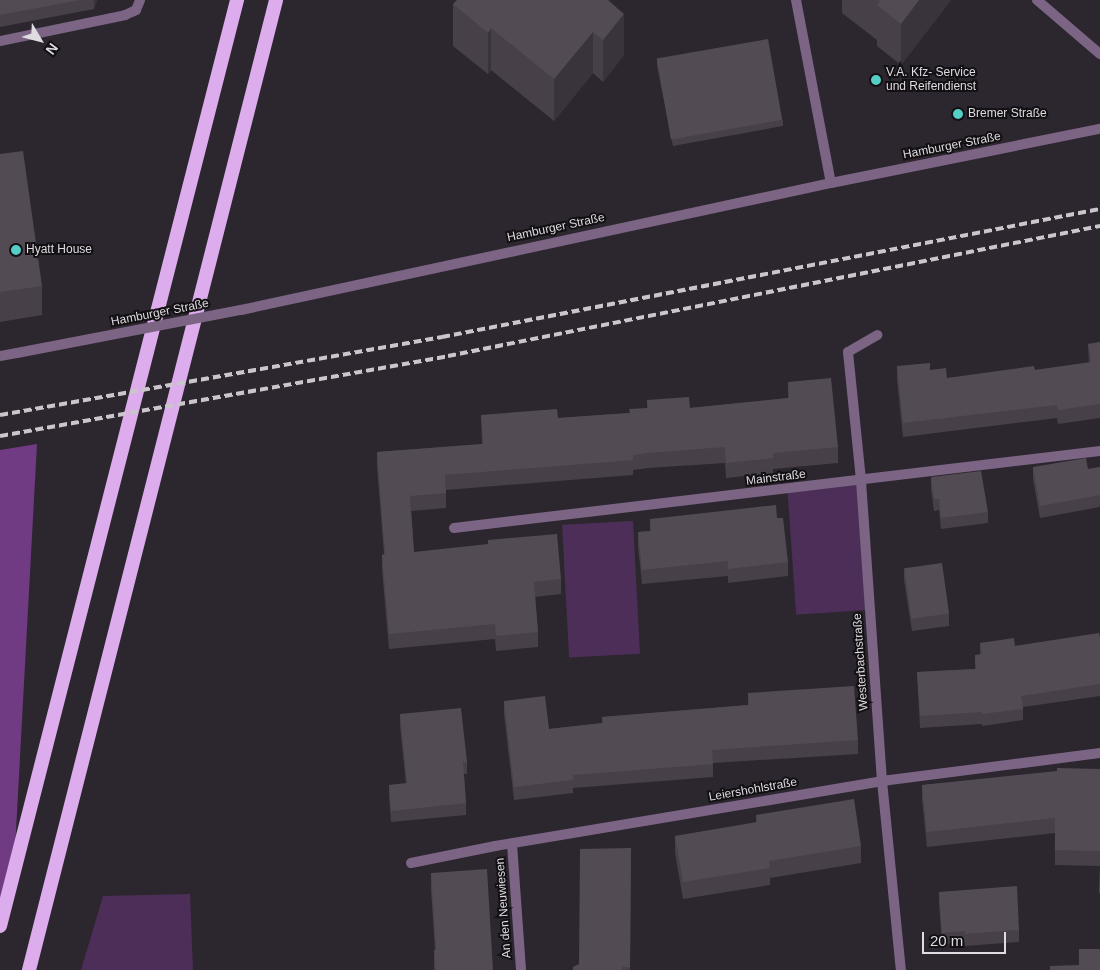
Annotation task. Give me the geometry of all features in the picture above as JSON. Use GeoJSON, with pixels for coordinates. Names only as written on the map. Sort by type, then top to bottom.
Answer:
{"type":"FeatureCollection","features":[{"type":"Feature","properties":{"kind":"highway"},"geometry":{"type":"LineString","coordinates":[[0,926],[237,0]]}},
{"type":"Feature","properties":{"kind":"highway"},"geometry":{"type":"LineString","coordinates":[[29,970],[276,0]]}},
{"type":"Feature","properties":{"kind":"street"},"geometry":{"type":"LineString","coordinates":[[0,41],[125,14],[136,10],[140,0]]}},
{"type":"Feature","properties":{"kind":"street"},"geometry":{"type":"LineString","coordinates":[[796,0],[831,182]]}},
{"type":"Feature","properties":{"kind":"street"},"geometry":{"type":"LineString","coordinates":[[1037,0],[1100,54]]}},
{"type":"Feature","properties":{"kind":"street","name":"Hamburger Straße"},"geometry":{"type":"LineString","coordinates":[[0,356],[241,310],[831,182],[1100,129]]}},
{"type":"Feature","properties":{"kind":"street","name":"Westerbachstraße"},"geometry":{"type":"LineString","coordinates":[[877,335],[848,352],[861,481],[882,781],[900,970]]}},
{"type":"Feature","properties":{"kind":"street","name":"Mainstraße"},"geometry":{"type":"LineString","coordinates":[[454,528],[861,481],[1100,451]]}},
{"type":"Feature","properties":{"kind":"street","name":"Leiershohlstraße"},"geometry":{"type":"LineString","coordinates":[[411,863],[882,781],[1100,753]]}},
{"type":"Feature","properties":{"kind":"street","name":"An den Neuwiesen"},"geometry":{"type":"LineString","coordinates":[[512,844],[521,970]]}},
{"type":"Feature","properties":{"kind":"shaded area"},"geometry":{"type":"Polygon","coordinates":[[[37,444],[15,849],[0,903],[0,450],[37,444]]]}},
{"type":"Feature","properties":{"kind":"shaded area"},"geometry":{"type":"Polygon","coordinates":[[[861,481],[870,610],[796,615],[787,486],[861,481]]]}},
{"type":"Feature","properties":{"kind":"shaded area"},"geometry":{"type":"Polygon","coordinates":[[[633,521],[640,654],[569,658],[562,525],[633,521]]]}},
{"type":"Feature","properties":{"kind":"shaded area"},"geometry":{"type":"Polygon","coordinates":[[[190,894],[193,970],[81,970],[103,896],[190,894]]]}},
{"type":"Feature","properties":{"kind":"building"},"geometry":{"type":"Polygon","coordinates":[[[0,0],[80,0],[0,15],[0,0]]]}},
{"type":"Feature","properties":{"kind":"building"},"geometry":{"type":"Polygon","coordinates":[[[457,0],[608,0],[624,14],[603,40],[593,32],[554,79],[491,28],[488,33],[453,4],[457,0]]]}},
{"type":"Feature","properties":{"kind":"building"},"geometry":{"type":"Polygon","coordinates":[[[878,0],[919,0],[901,24],[877,5],[880,1],[878,0]]]}},
{"type":"Feature","properties":{"kind":"building"},"geometry":{"type":"Polygon","coordinates":[[[768,39],[782,120],[671,139],[657,59],[768,39]]]}},
{"type":"Feature","properties":{"kind":"building","name":"Hyatt House"},"geometry":{"type":"Polygon","coordinates":[[[23,151],[42,286],[0,292],[0,154],[23,151]]]}},
{"type":"Feature","properties":{"kind":"building"},"geometry":{"type":"Polygon","coordinates":[[[1100,342],[1100,404],[1058,410],[1057,405],[903,423],[897,366],[930,363],[930,370],[946,368],[947,378],[1034,366],[1035,370],[1091,362],[1088,344],[1100,342]]]}},
{"type":"Feature","properties":{"kind":"building"},"geometry":{"type":"Polygon","coordinates":[[[831,378],[838,447],[773,453],[773,458],[726,463],[725,447],[633,455],[633,460],[445,475],[446,493],[410,496],[414,552],[488,544],[488,540],[557,534],[561,579],[534,582],[538,632],[496,636],[495,624],[389,634],[382,555],[385,554],[377,452],[483,444],[481,415],[557,409],[558,418],[630,413],[629,409],[648,408],[647,400],[689,397],[690,408],[789,398],[788,382],[831,378]]]}},
{"type":"Feature","properties":{"kind":"building"},"geometry":{"type":"Polygon","coordinates":[[[1086,458],[1088,469],[1100,467],[1100,495],[1040,506],[1033,467],[1086,458]]]}},
{"type":"Feature","properties":{"kind":"building"},"geometry":{"type":"Polygon","coordinates":[[[981,471],[988,512],[941,518],[939,499],[934,499],[931,477],[981,471]]]}},
{"type":"Feature","properties":{"kind":"building"},"geometry":{"type":"Polygon","coordinates":[[[776,505],[777,518],[783,518],[788,562],[728,569],[728,561],[642,570],[638,532],[651,531],[650,519],[776,505]]]}},
{"type":"Feature","properties":{"kind":"building"},"geometry":{"type":"Polygon","coordinates":[[[942,563],[949,614],[911,619],[904,568],[942,563]]]}},
{"type":"Feature","properties":{"kind":"building"},"geometry":{"type":"Polygon","coordinates":[[[1099,633],[1100,684],[1021,696],[1023,709],[982,714],[982,712],[920,716],[917,672],[976,669],[975,655],[982,654],[980,643],[1014,638],[1015,646],[1099,633]]]}},
{"type":"Feature","properties":{"kind":"building"},"geometry":{"type":"Polygon","coordinates":[[[854,686],[858,740],[712,750],[713,764],[573,775],[573,780],[514,787],[504,701],[545,696],[549,729],[603,723],[602,717],[749,705],[748,693],[854,686]]]}},
{"type":"Feature","properties":{"kind":"building"},"geometry":{"type":"Polygon","coordinates":[[[461,708],[467,762],[463,762],[466,803],[391,811],[389,785],[407,783],[400,714],[461,708]]]}},
{"type":"Feature","properties":{"kind":"building"},"geometry":{"type":"Polygon","coordinates":[[[1057,768],[1100,769],[1100,851],[1055,850],[1055,818],[927,832],[922,785],[1057,771],[1057,768]]]}},
{"type":"Feature","properties":{"kind":"building"},"geometry":{"type":"Polygon","coordinates":[[[854,799],[861,846],[769,861],[770,868],[683,882],[675,836],[757,822],[756,815],[854,799]]]}},
{"type":"Feature","properties":{"kind":"building"},"geometry":{"type":"Polygon","coordinates":[[[631,848],[630,967],[622,967],[622,970],[573,970],[573,967],[579,964],[580,849],[631,848]]]}},
{"type":"Feature","properties":{"kind":"building"},"geometry":{"type":"Polygon","coordinates":[[[487,869],[493,970],[436,970],[431,873],[487,869]]]}},
{"type":"Feature","properties":{"kind":"building"},"geometry":{"type":"Polygon","coordinates":[[[1017,886],[1019,930],[965,934],[965,931],[942,933],[939,892],[1017,886]]]}},
{"type":"Feature","properties":{"kind":"building"},"geometry":{"type":"Polygon","coordinates":[[[1079,949],[1100,949],[1100,970],[1050,970],[1050,966],[1079,965],[1079,949]]]}},
{"type":"Feature","properties":{"kind":"railway"},"geometry":{"type":"LineString","coordinates":[[0,415],[442,337],[1100,209]]}},
{"type":"Feature","properties":{"kind":"railway"},"geometry":{"type":"LineString","coordinates":[[0,436],[448,356],[1100,226]]}},
{"type":"Feature","properties":{"kind":"place","name":"V.A. Kfz- Service und Reifendienst"},"geometry":{"type":"Point","coordinates":[876,80]}},
{"type":"Feature","properties":{"kind":"place","name":"Bremer Straße"},"geometry":{"type":"Point","coordinates":[958,114]}},
{"type":"Feature","properties":{"kind":"place","name":"Hyatt House"},"geometry":{"type":"Point","coordinates":[16,250]}}]}
